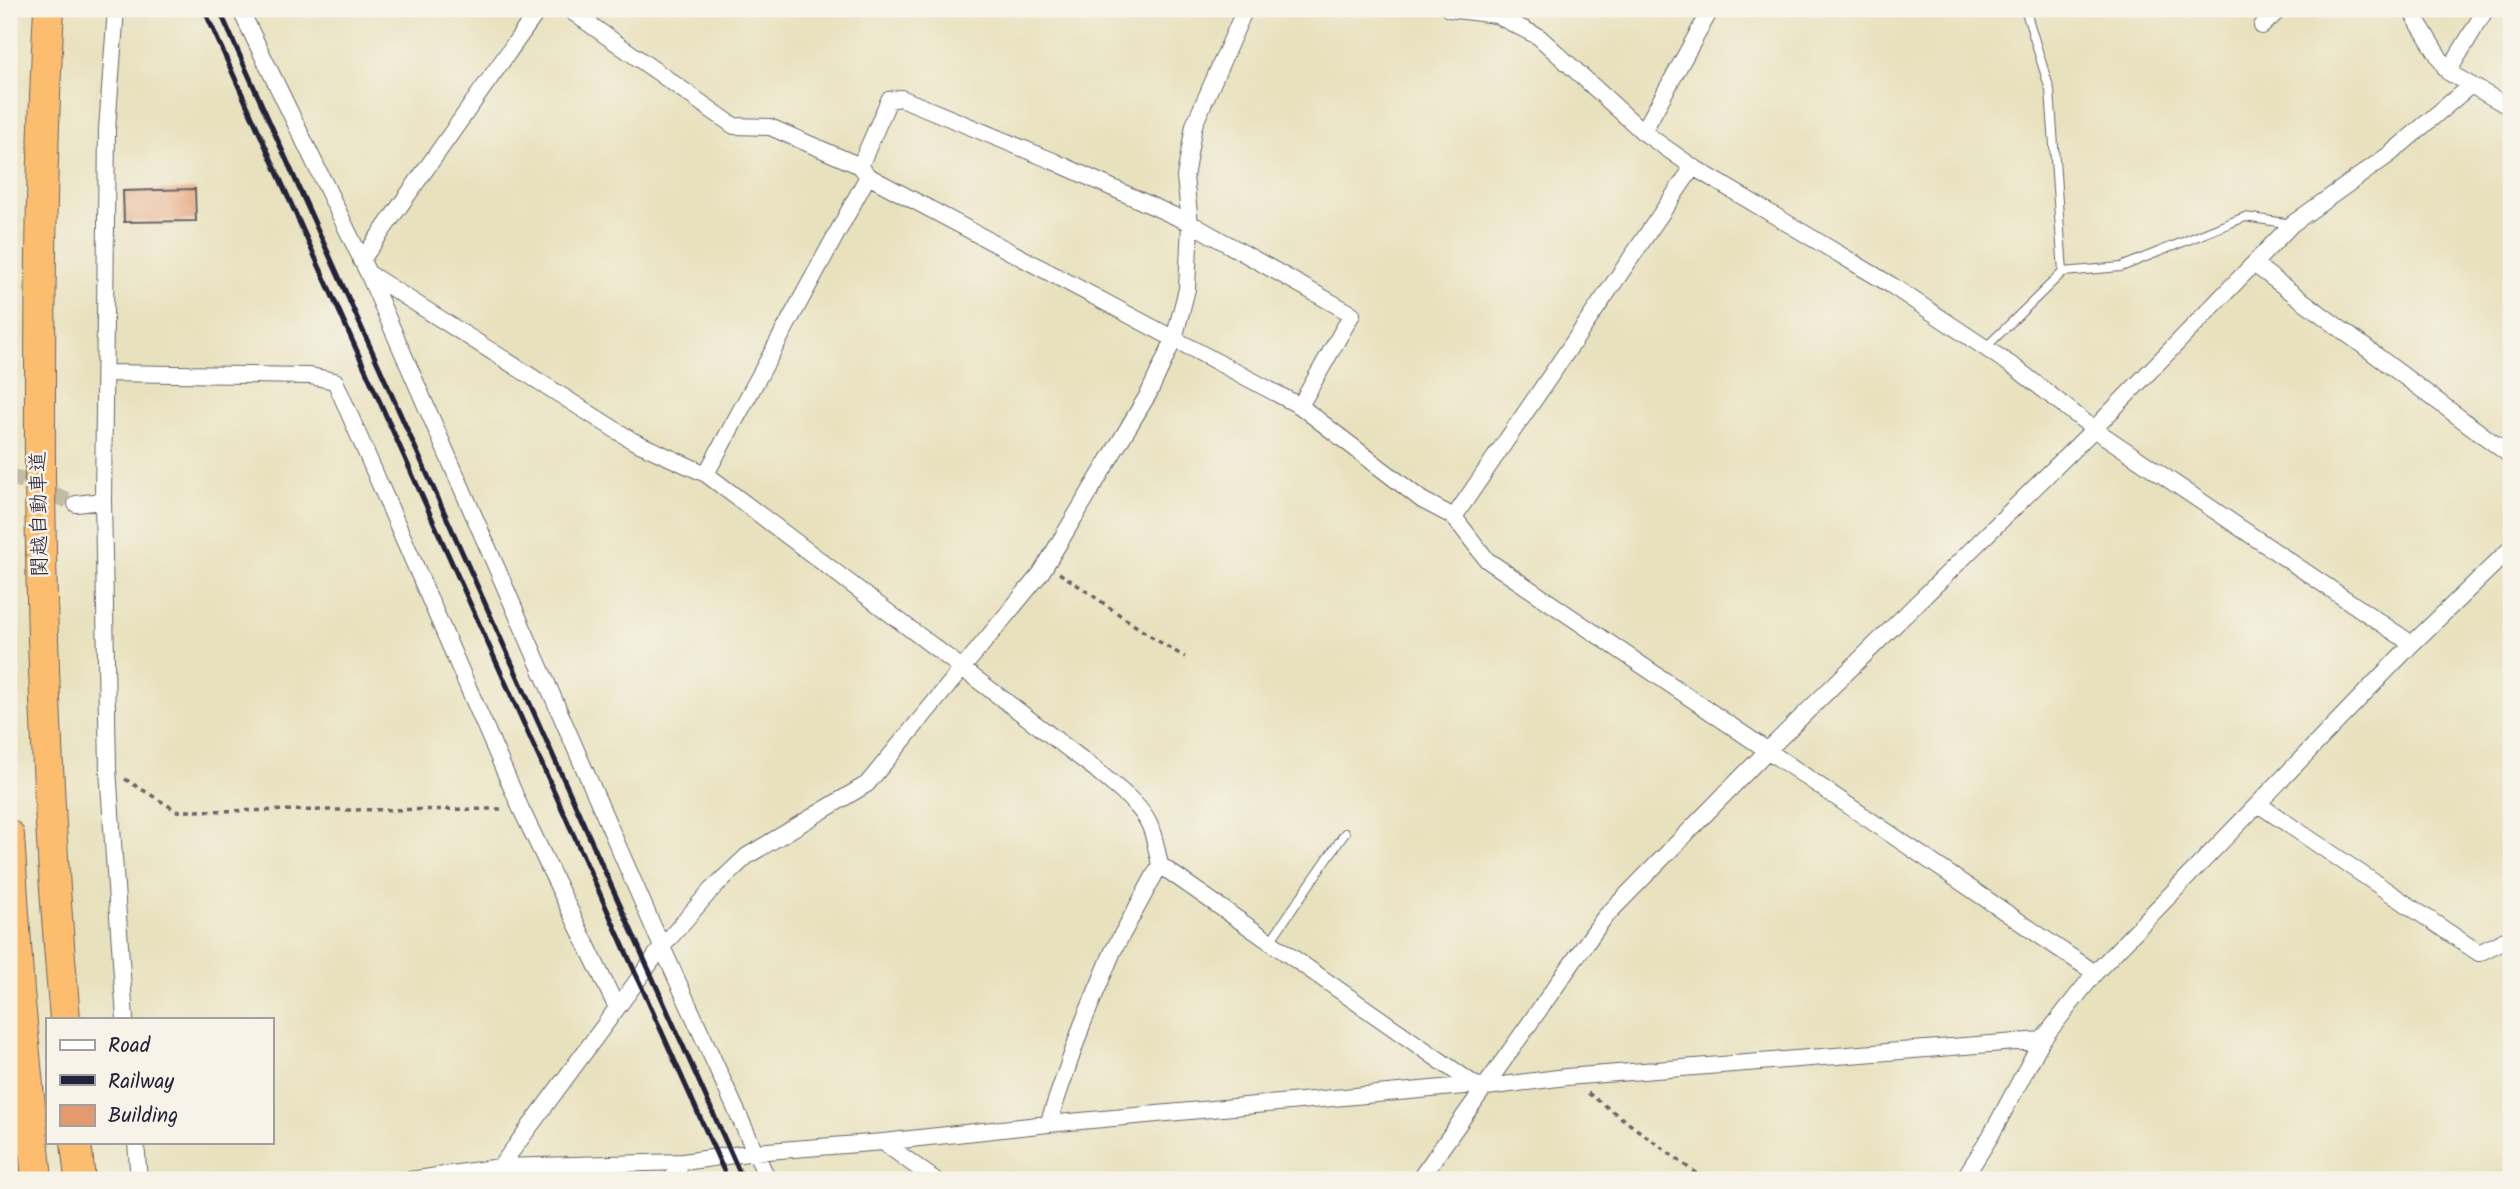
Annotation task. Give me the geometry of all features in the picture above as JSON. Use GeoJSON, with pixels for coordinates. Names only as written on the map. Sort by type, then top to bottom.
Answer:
{"type":"FeatureCollection","features":[{"type":"Feature","properties":{"kind":"highway","name":"関越自動車道"},"geometry":{"type":"LineString","coordinates":[[49,9],[40,261],[41,592],[51,823],[65,1018]]}},
{"type":"Feature","properties":{"kind":"highway"},"geometry":{"type":"LineString","coordinates":[[9,835],[19,992],[37,1180]]}},
{"type":"Feature","properties":{"kind":"highway"},"geometry":{"type":"LineString","coordinates":[[76,1144],[80,1180]]}},
{"type":"Feature","properties":{"kind":"street"},"geometry":{"type":"LineString","coordinates":[[116,9],[107,129],[103,501],[108,769],[125,1018]]}},
{"type":"Feature","properties":{"kind":"street"},"geometry":{"type":"LineString","coordinates":[[240,9],[365,267],[662,947],[768,1180]]}},
{"type":"Feature","properties":{"kind":"street"},"geometry":{"type":"LineString","coordinates":[[365,267],[539,9]]}},
{"type":"Feature","properties":{"kind":"street"},"geometry":{"type":"LineString","coordinates":[[568,9],[734,126],[771,127],[864,171],[1300,406],[1422,500],[1454,517],[1487,560],[2095,973]]}},
{"type":"Feature","properties":{"kind":"street"},"geometry":{"type":"LineString","coordinates":[[500,1167],[662,947],[711,890],[747,856],[866,784],[1046,565],[1149,393],[1174,339],[1187,289],[1190,223],[1185,177],[1195,125],[1245,9]]}},
{"type":"Feature","properties":{"kind":"street"},"geometry":{"type":"LineString","coordinates":[[1449,9],[1496,15],[1539,37],[1643,132],[1693,167],[1891,285],[2017,369],[2094,429],[2412,644]]}},
{"type":"Feature","properties":{"kind":"street"},"geometry":{"type":"LineString","coordinates":[[1643,132],[1711,9]]}},
{"type":"Feature","properties":{"kind":"street"},"geometry":{"type":"LineString","coordinates":[[2262,26],[2280,9]]}},
{"type":"Feature","properties":{"kind":"street"},"geometry":{"type":"LineString","coordinates":[[2410,9],[2448,72],[2511,108]]}},
{"type":"Feature","properties":{"kind":"street"},"geometry":{"type":"LineString","coordinates":[[2448,72],[2486,9]]}},
{"type":"Feature","properties":{"kind":"street"},"geometry":{"type":"LineString","coordinates":[[1419,1180],[1481,1086],[1604,918],[1767,751],[2094,429],[2292,224],[2390,154],[2471,85]]}},
{"type":"Feature","properties":{"kind":"street"},"geometry":{"type":"LineString","coordinates":[[706,474],[864,171],[889,100],[901,98],[1053,161],[1190,223],[1352,314],[1300,406]]}},
{"type":"Feature","properties":{"kind":"street"},"geometry":{"type":"LineString","coordinates":[[1454,517],[1693,167]]}},
{"type":"Feature","properties":{"kind":"street"},"geometry":{"type":"LineString","coordinates":[[2255,265],[2511,456]]}},
{"type":"Feature","properties":{"kind":"street"},"geometry":{"type":"LineString","coordinates":[[365,267],[633,441],[706,474],[1095,769],[1135,804],[1150,827],[1160,865],[1481,1086]]}},
{"type":"Feature","properties":{"kind":"street"},"geometry":{"type":"LineString","coordinates":[[105,373],[310,376],[335,381],[521,809],[617,1009]]}},
{"type":"Feature","properties":{"kind":"street"},"geometry":{"type":"LineString","coordinates":[[76,504],[103,501]]}},
{"type":"Feature","properties":{"kind":"street"},"geometry":{"type":"LineString","coordinates":[[1963,1180],[1990,1137],[2042,1040],[2095,973],[2412,644],[2511,548]]}},
{"type":"Feature","properties":{"kind":"street"},"geometry":{"type":"LineString","coordinates":[[2258,804],[2479,953],[2505,940],[2511,942]]}},
{"type":"Feature","properties":{"kind":"street"},"geometry":{"type":"LineString","coordinates":[[1048,1124],[1082,1025],[1113,951],[1160,865]]}},
{"type":"Feature","properties":{"kind":"street"},"geometry":{"type":"LineString","coordinates":[[410,1180],[500,1167],[683,1162],[755,1152],[1566,1077],[2042,1040]]}},
{"type":"Feature","properties":{"kind":"street"},"geometry":{"type":"LineString","coordinates":[[883,1142],[935,1180]]}},
{"type":"Feature","properties":{"kind":"street"},"geometry":{"type":"LineString","coordinates":[[136,1144],[139,1180]]}},
{"type":"Feature","properties":{"kind":"street"},"geometry":{"type":"LineString","coordinates":[[670,1180],[683,1162]]}},
{"type":"Feature","properties":{"kind":"lane"},"geometry":{"type":"LineString","coordinates":[[2022,9],[2027,16],[2050,90],[2063,272]]}},
{"type":"Feature","properties":{"kind":"lane"},"geometry":{"type":"LineString","coordinates":[[1985,348],[2063,272],[2122,267],[2245,217],[2292,224]]}},
{"type":"Feature","properties":{"kind":"lane"},"geometry":{"type":"LineString","coordinates":[[1271,940],[1345,833]]}},
{"type":"Feature","properties":{"kind":"path"},"geometry":{"type":"LineString","coordinates":[[1046,565],[1092,593],[1160,643],[1185,657]]}},
{"type":"Feature","properties":{"kind":"path"},"geometry":{"type":"LineString","coordinates":[[108,769],[177,811],[521,809]]}},
{"type":"Feature","properties":{"kind":"path"},"geometry":{"type":"LineString","coordinates":[[1566,1077],[1705,1180]]}},
{"type":"Feature","properties":{"kind":"building"},"geometry":{"type":"Polygon","coordinates":[[[195,189],[196,221],[124,222],[123,191],[195,189]]]}},
{"type":"Feature","properties":{"kind":"tunnel"},"geometry":{"type":"LineString","coordinates":[[9,475],[76,504]]}},
{"type":"Feature","properties":{"kind":"railway"},"geometry":{"type":"LineString","coordinates":[[204,9],[728,1180]]}},
{"type":"Feature","properties":{"kind":"railway"},"geometry":{"type":"LineString","coordinates":[[219,9],[743,1180]]}}]}
